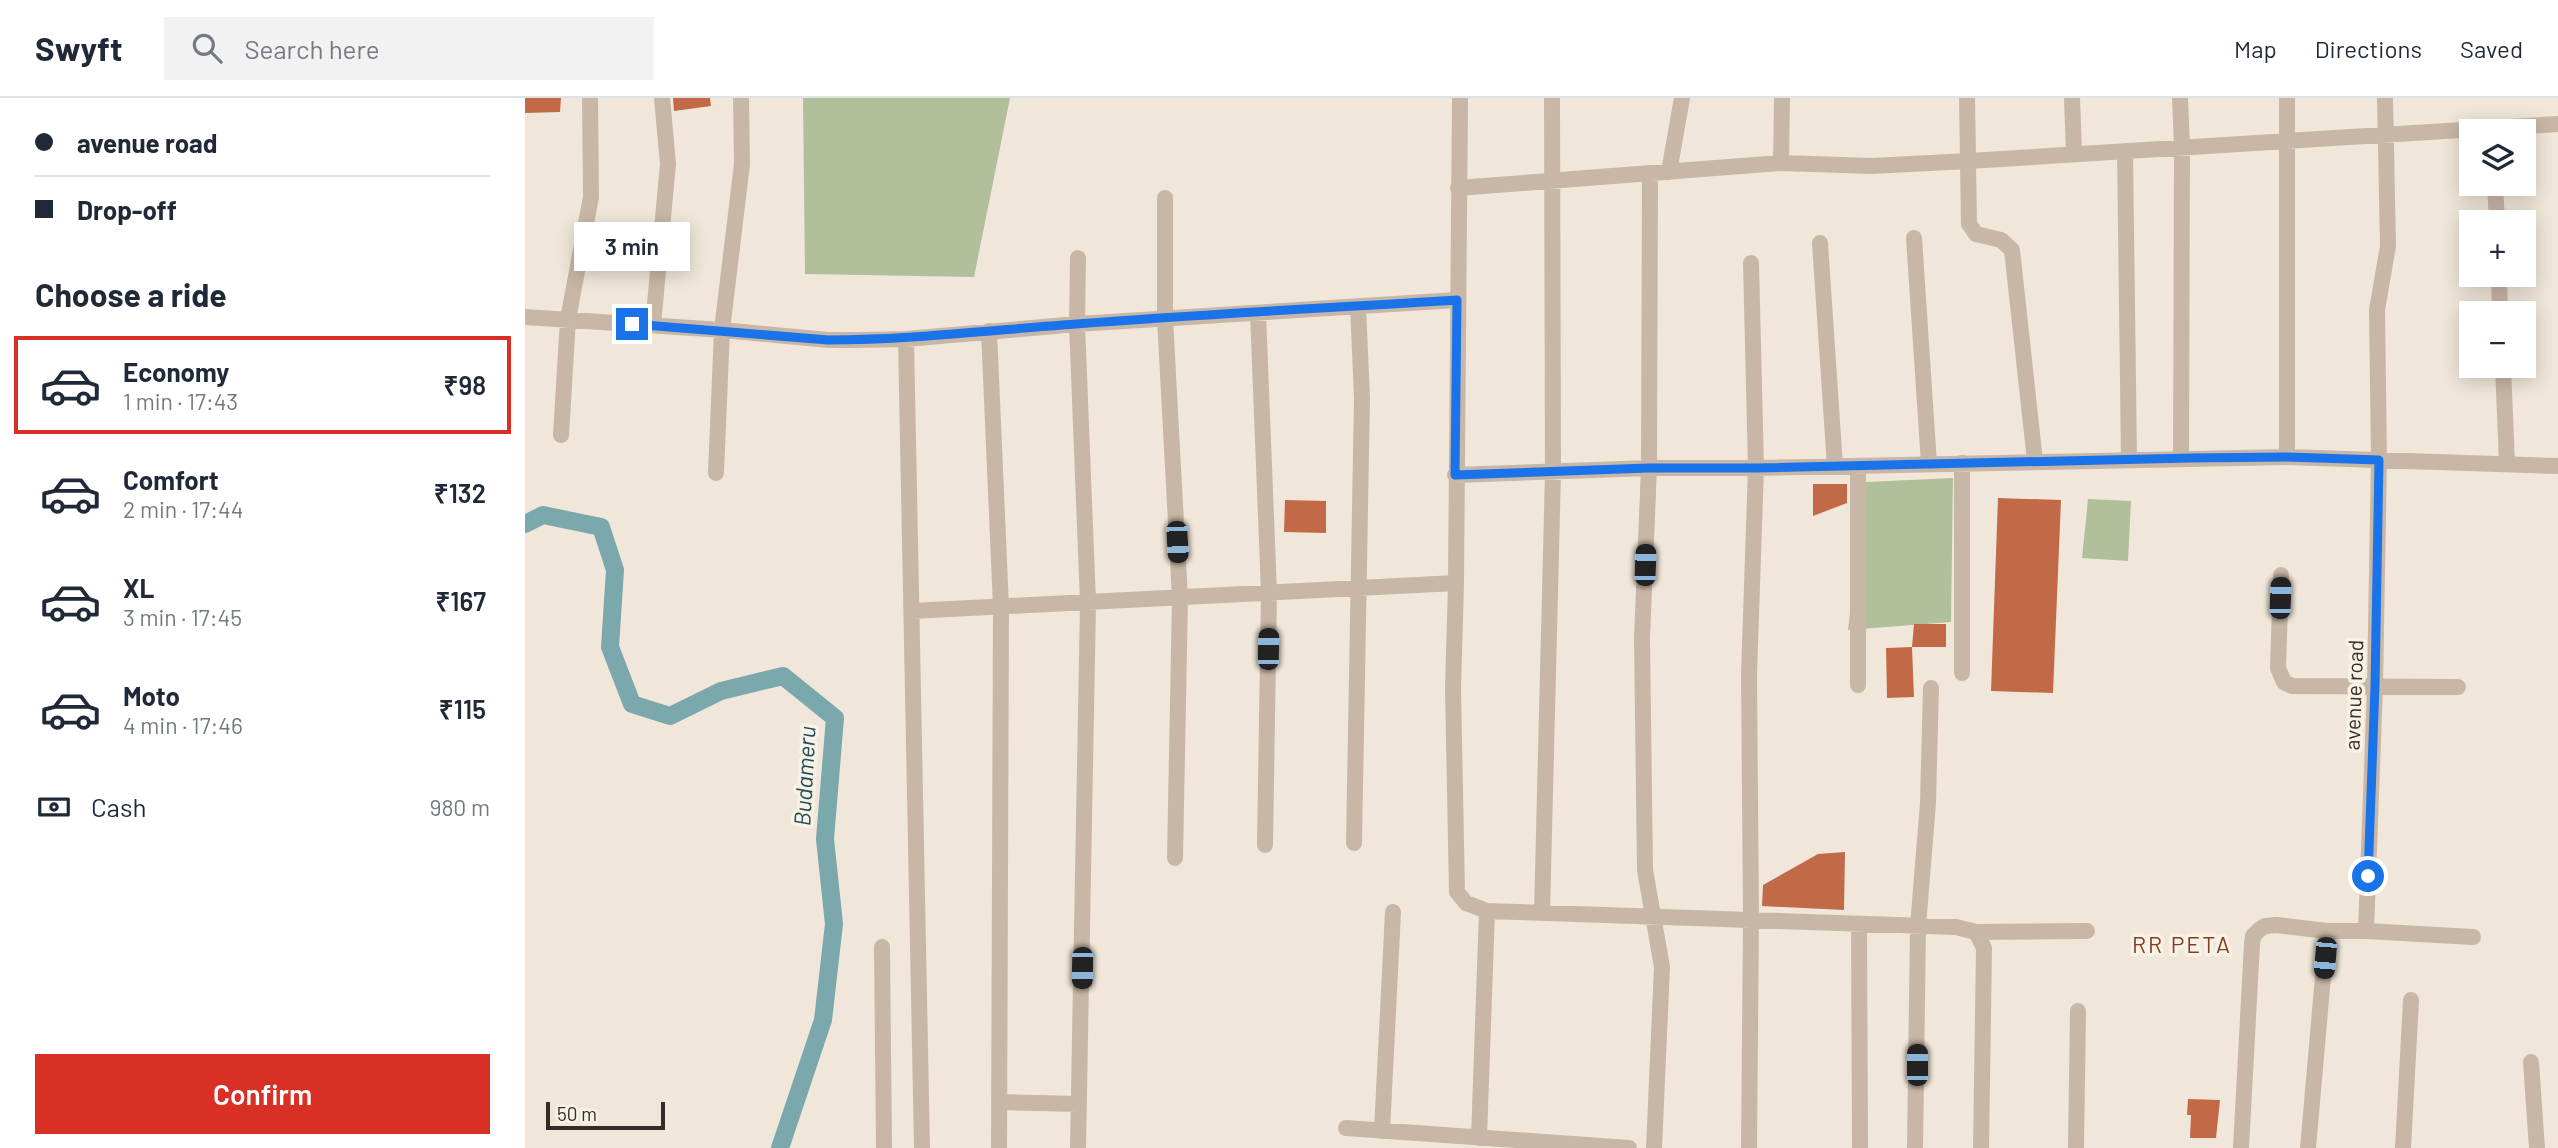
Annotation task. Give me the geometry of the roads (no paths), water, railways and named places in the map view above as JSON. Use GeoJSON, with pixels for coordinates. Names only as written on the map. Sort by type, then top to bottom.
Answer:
{"type":"FeatureCollection","features":[{"type":"Feature","properties":{"kind":"street"},"geometry":{"type":"LineString","coordinates":[[561,435],[568,319],[591,197],[590,98]]}},
{"type":"Feature","properties":{"kind":"street"},"geometry":{"type":"LineString","coordinates":[[653,325],[668,164],[662,98]]}},
{"type":"Feature","properties":{"kind":"street"},"geometry":{"type":"LineString","coordinates":[[716,473],[722,330],[742,164],[741,98]]}},
{"type":"Feature","properties":{"kind":"street"},"geometry":{"type":"LineString","coordinates":[[1460,98],[1453,689],[1456,883],[1462,899],[1473,908],[1487,911],[1542,914],[1957,927],[1976,932],[2087,930]]}},
{"type":"Feature","properties":{"kind":"street"},"geometry":{"type":"LineString","coordinates":[[1542,914],[1553,472],[1552,98]]}},
{"type":"Feature","properties":{"kind":"street"},"geometry":{"type":"LineString","coordinates":[[1669,172],[1682,98]]}},
{"type":"Feature","properties":{"kind":"street"},"geometry":{"type":"LineString","coordinates":[[1781,163],[1783,98]]}},
{"type":"Feature","properties":{"kind":"street"},"geometry":{"type":"LineString","coordinates":[[1967,98],[1969,224],[1979,236],[2008,244],[2014,257],[2035,461]]}},
{"type":"Feature","properties":{"kind":"street"},"geometry":{"type":"LineString","coordinates":[[2072,98],[2074,154]]}},
{"type":"Feature","properties":{"kind":"street"},"geometry":{"type":"LineString","coordinates":[[2180,98],[2181,458]]}},
{"type":"Feature","properties":{"kind":"street"},"geometry":{"type":"LineString","coordinates":[[2287,98],[2287,457]]}},
{"type":"Feature","properties":{"kind":"street","name":"avenue road"},"geometry":{"type":"LineString","coordinates":[[2366,931],[2375,686],[2379,460],[2377,310],[2388,246],[2385,98]]}},
{"type":"Feature","properties":{"kind":"street"},"geometry":{"type":"LineString","coordinates":[[2536,126],[2558,124]]}},
{"type":"Feature","properties":{"kind":"street"},"geometry":{"type":"LineString","coordinates":[[1458,188],[1781,163],[1872,166],[2459,132]]}},
{"type":"Feature","properties":{"kind":"street"},"geometry":{"type":"LineString","coordinates":[[2125,151],[2129,459]]}},
{"type":"Feature","properties":{"kind":"street"},"geometry":{"type":"LineString","coordinates":[[1650,173],[1649,468],[1642,638],[1646,870],[1662,967],[1654,1148]]}},
{"type":"Feature","properties":{"kind":"street"},"geometry":{"type":"LineString","coordinates":[[1165,198],[1165,318],[1180,598],[1175,858]]}},
{"type":"Feature","properties":{"kind":"street"},"geometry":{"type":"LineString","coordinates":[[1914,238],[1929,464]]}},
{"type":"Feature","properties":{"kind":"street"},"geometry":{"type":"LineString","coordinates":[[1820,243],[1835,466]]}},
{"type":"Feature","properties":{"kind":"street"},"geometry":{"type":"LineString","coordinates":[[1078,258],[1077,324],[1087,602],[1085,860],[1078,1148]]}},
{"type":"Feature","properties":{"kind":"street"},"geometry":{"type":"LineString","coordinates":[[1749,1148],[1749,674],[1756,468],[1751,263]]}},
{"type":"Feature","properties":{"kind":"street"},"geometry":{"type":"LineString","coordinates":[[525,317],[828,340],[906,338],[1077,324],[1457,300]]}},
{"type":"Feature","properties":{"kind":"street"},"geometry":{"type":"LineString","coordinates":[[1354,843],[1362,398],[1358,306]]}},
{"type":"Feature","properties":{"kind":"street"},"geometry":{"type":"LineString","coordinates":[[1258,313],[1269,593],[1265,845]]}},
{"type":"Feature","properties":{"kind":"street"},"geometry":{"type":"LineString","coordinates":[[989,331],[1001,607],[999,1148]]}},
{"type":"Feature","properties":{"kind":"street"},"geometry":{"type":"LineString","coordinates":[[906,338],[922,1148]]}},
{"type":"Feature","properties":{"kind":"street"},"geometry":{"type":"LineString","coordinates":[[2503,378],[2507,464]]}},
{"type":"Feature","properties":{"kind":"street"},"geometry":{"type":"LineString","coordinates":[[1455,475],[1649,468],[2287,457],[2558,466]]}},
{"type":"Feature","properties":{"kind":"street"},"geometry":{"type":"LineString","coordinates":[[1962,463],[1962,673]]}},
{"type":"Feature","properties":{"kind":"street"},"geometry":{"type":"LineString","coordinates":[[1858,466],[1858,685]]}},
{"type":"Feature","properties":{"kind":"street"},"geometry":{"type":"LineString","coordinates":[[2281,575],[2278,668],[2284,682],[2292,686],[2458,687]]}},
{"type":"Feature","properties":{"kind":"street"},"geometry":{"type":"LineString","coordinates":[[912,611],[1456,583]]}},
{"type":"Feature","properties":{"kind":"street"},"geometry":{"type":"LineString","coordinates":[[1916,1148],[1918,926],[1928,803],[1931,688]]}},
{"type":"Feature","properties":{"kind":"street"},"geometry":{"type":"LineString","coordinates":[[1479,1138],[1487,911]]}},
{"type":"Feature","properties":{"kind":"street"},"geometry":{"type":"LineString","coordinates":[[1382,1131],[1393,912]]}},
{"type":"Feature","properties":{"kind":"street"},"geometry":{"type":"LineString","coordinates":[[1859,925],[1860,1148]]}},
{"type":"Feature","properties":{"kind":"street"},"geometry":{"type":"LineString","coordinates":[[2241,1148],[2253,936],[2265,926],[2276,925],[2327,931],[2473,937]]}},
{"type":"Feature","properties":{"kind":"street"},"geometry":{"type":"LineString","coordinates":[[2308,1148],[2327,931]]}},
{"type":"Feature","properties":{"kind":"street"},"geometry":{"type":"LineString","coordinates":[[1976,932],[1985,948],[1981,1148]]}},
{"type":"Feature","properties":{"kind":"street"},"geometry":{"type":"LineString","coordinates":[[882,947],[884,1148]]}},
{"type":"Feature","properties":{"kind":"street"},"geometry":{"type":"LineString","coordinates":[[2403,1148],[2411,1000]]}},
{"type":"Feature","properties":{"kind":"street"},"geometry":{"type":"LineString","coordinates":[[2077,1148],[2078,1011]]}},
{"type":"Feature","properties":{"kind":"street"},"geometry":{"type":"LineString","coordinates":[[2531,1062],[2537,1148]]}},
{"type":"Feature","properties":{"kind":"street"},"geometry":{"type":"LineString","coordinates":[[999,1102],[1079,1104]]}},
{"type":"Feature","properties":{"kind":"street"},"geometry":{"type":"LineString","coordinates":[[1346,1128],[1629,1148]]}},
{"type":"Feature","properties":{"kind":"waterway","name":"Budameru"},"geometry":{"type":"LineString","coordinates":[[525,524],[543,515],[601,527],[615,570],[610,647],[632,704],[670,716],[721,691],[783,676],[835,718],[825,839],[834,924],[823,1020],[780,1148]]}},
{"type":"Feature","properties":{"kind":"district","name":"RR PETA"},"geometry":{"type":"Point","coordinates":[2182,944]}}]}
